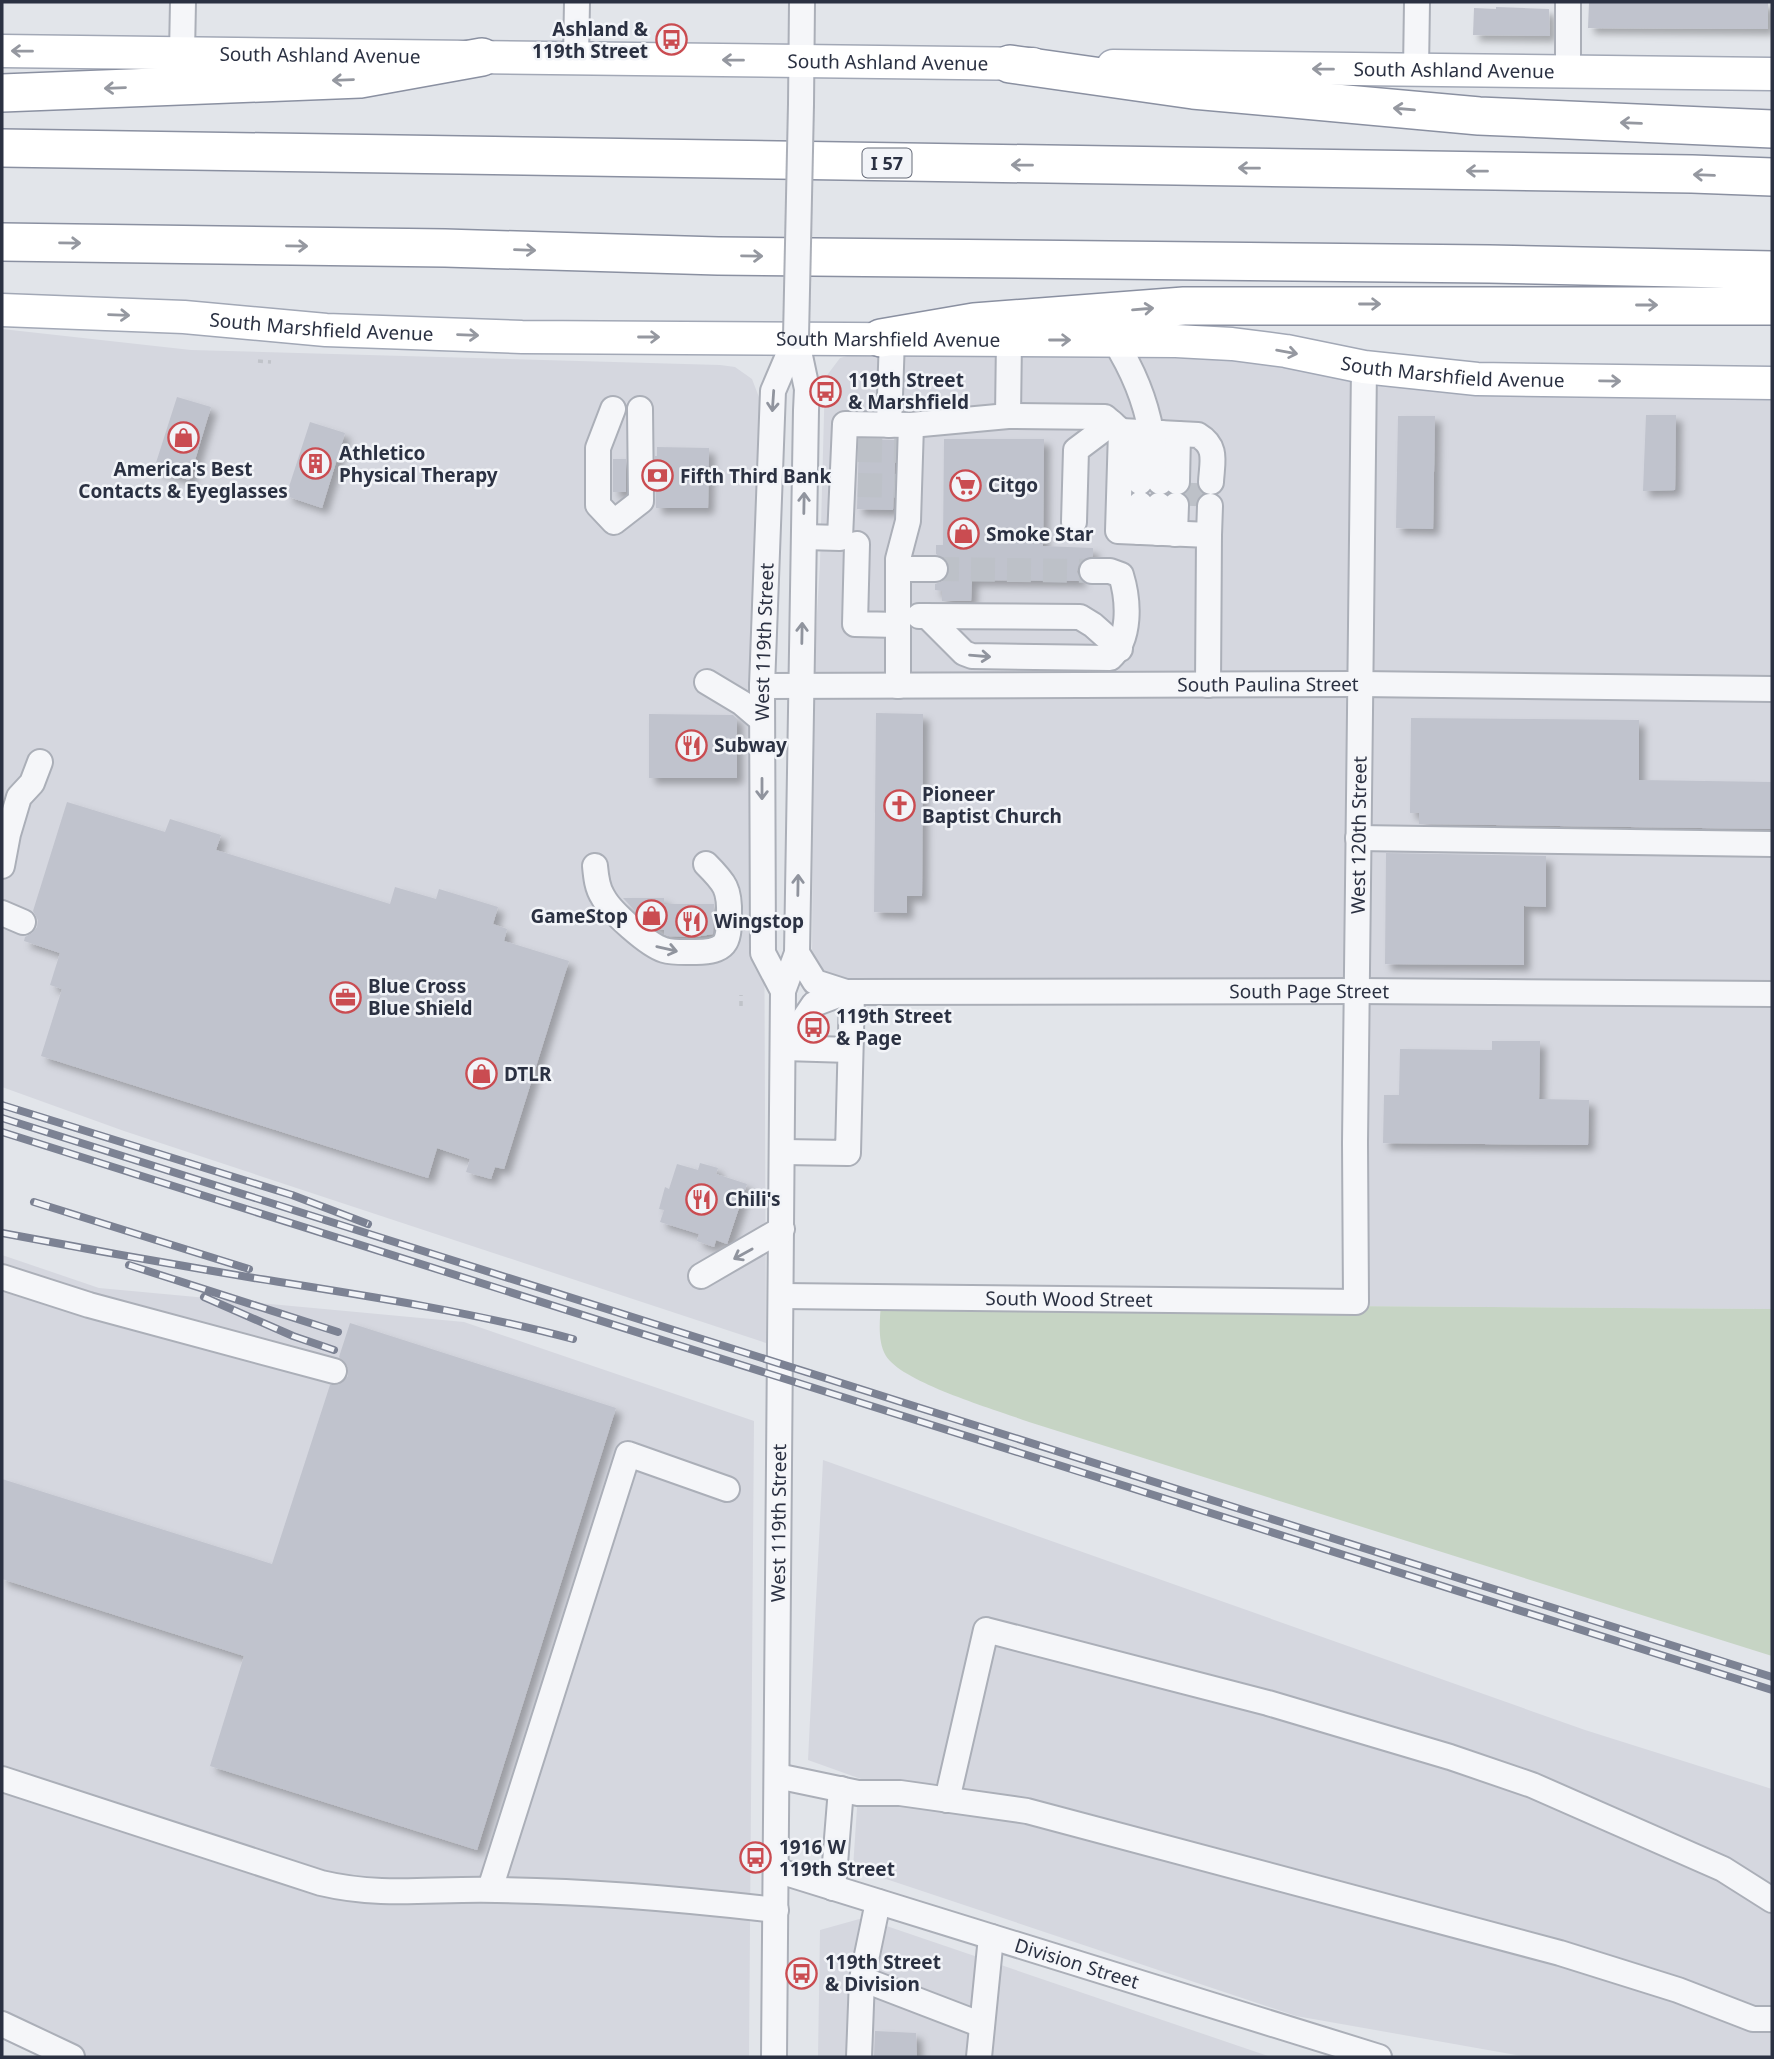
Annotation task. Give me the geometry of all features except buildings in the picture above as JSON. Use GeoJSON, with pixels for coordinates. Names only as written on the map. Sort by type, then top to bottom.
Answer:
{"type":"FeatureCollection","features":[{"type":"Feature","properties":{"kind":"highway"},"geometry":{"type":"LineString","coordinates":[[2,93],[360,79],[482,57]]}},
{"type":"Feature","properties":{"kind":"highway"},"geometry":{"type":"LineString","coordinates":[[1010,64],[1192,90],[1479,116],[1772,129]]}},
{"type":"Feature","properties":{"kind":"highway","name":"I 57"},"geometry":{"type":"LineString","coordinates":[[2,148],[1772,177]]}},
{"type":"Feature","properties":{"kind":"highway"},"geometry":{"type":"LineString","coordinates":[[2,242],[445,248],[718,256],[1502,264],[1772,270]]}},
{"type":"Feature","properties":{"kind":"highway"},"geometry":{"type":"LineString","coordinates":[[887,338],[974,322],[1184,306],[1772,306]]}},
{"type":"Feature","properties":{"kind":"main road","name":"South Ashland Avenue"},"geometry":{"type":"LineString","coordinates":[[2,51],[1772,74]]}},
{"type":"Feature","properties":{"kind":"main road","name":"South Marshfield Avenue"},"geometry":{"type":"LineString","coordinates":[[2,310],[184,317],[326,330],[522,337],[1114,340],[1232,344],[1286,351],[1364,367],[1477,379],[1772,383]]}},
{"type":"Feature","properties":{"kind":"street"},"geometry":{"type":"LineString","coordinates":[[182,53],[183,2]]}},
{"type":"Feature","properties":{"kind":"street"},"geometry":{"type":"LineString","coordinates":[[576,58],[577,2]]}},
{"type":"Feature","properties":{"kind":"street","name":"West 119th Street"},"geometry":{"type":"LineString","coordinates":[[774,2057],[783,990],[797,953],[807,389],[796,337],[802,2]]}},
{"type":"Feature","properties":{"kind":"street"},"geometry":{"type":"LineString","coordinates":[[1416,70],[1417,2]]}},
{"type":"Feature","properties":{"kind":"street"},"geometry":{"type":"LineString","coordinates":[[1568,72],[1569,2]]}},
{"type":"Feature","properties":{"kind":"street","name":"West 119th Street"},"geometry":{"type":"LineString","coordinates":[[783,990],[763,953],[762,686],[773,391],[796,337]]}},
{"type":"Feature","properties":{"kind":"street"},"geometry":{"type":"LineString","coordinates":[[887,338],[905,451],[908,520],[898,564],[898,686]]}},
{"type":"Feature","properties":{"kind":"street"},"geometry":{"type":"LineString","coordinates":[[1008,416],[1009,339]]}},
{"type":"Feature","properties":{"kind":"street"},"geometry":{"type":"LineString","coordinates":[[1114,340],[1131,366],[1176,494],[1175,534],[1208,685]]}},
{"type":"Feature","properties":{"kind":"street","name":"West 120th Street"},"geometry":{"type":"LineString","coordinates":[[1356,1302],[1355,1143],[1364,367]]}},
{"type":"Feature","properties":{"kind":"street"},"geometry":{"type":"LineString","coordinates":[[627,409],[641,500],[618,525],[598,505],[598,448],[627,409]]}},
{"type":"Feature","properties":{"kind":"street"},"geometry":{"type":"LineString","coordinates":[[1120,649],[1080,617],[927,617],[855,624],[848,541],[851,450],[845,424],[900,425],[1008,416],[1105,417],[1152,432],[1208,441],[1212,450],[1176,494],[1175,534]]}},
{"type":"Feature","properties":{"kind":"street"},"geometry":{"type":"LineString","coordinates":[[1152,432],[1176,494],[1175,534]]}},
{"type":"Feature","properties":{"kind":"street"},"geometry":{"type":"LineString","coordinates":[[1074,522],[1076,450],[1152,432]]}},
{"type":"Feature","properties":{"kind":"street"},"geometry":{"type":"LineString","coordinates":[[1152,432],[1118,531],[1175,534]]}},
{"type":"Feature","properties":{"kind":"street"},"geometry":{"type":"LineString","coordinates":[[804,537],[848,541],[898,564],[935,569]]}},
{"type":"Feature","properties":{"kind":"street"},"geometry":{"type":"LineString","coordinates":[[927,617],[964,653],[972,656],[1111,658],[1120,649],[1125,635],[1126,590],[1121,575],[1092,570]]}},
{"type":"Feature","properties":{"kind":"street"},"geometry":{"type":"LineString","coordinates":[[707,682],[742,703],[762,720]]}},
{"type":"Feature","properties":{"kind":"street","name":"South Paulina Street"},"geometry":{"type":"LineString","coordinates":[[762,686],[1359,684],[1772,689]]}},
{"type":"Feature","properties":{"kind":"street"},"geometry":{"type":"LineString","coordinates":[[2,867],[19,836],[31,800],[36,773]]}},
{"type":"Feature","properties":{"kind":"street"},"geometry":{"type":"LineString","coordinates":[[1358,838],[1772,844]]}},
{"type":"Feature","properties":{"kind":"street"},"geometry":{"type":"LineString","coordinates":[[595,866],[603,899],[647,940],[665,951],[709,951],[718,950],[727,938],[730,898],[722,879],[706,864]]}},
{"type":"Feature","properties":{"kind":"street","name":"South Page Street"},"geometry":{"type":"LineString","coordinates":[[797,953],[815,982],[849,992],[1357,991],[1772,994]]}},
{"type":"Feature","properties":{"kind":"street"},"geometry":{"type":"LineString","coordinates":[[783,1152],[848,1153],[849,992]]}},
{"type":"Feature","properties":{"kind":"street","name":"South Page Street"},"geometry":{"type":"LineString","coordinates":[[784,1048],[814,1004],[849,992]]}},
{"type":"Feature","properties":{"kind":"street"},"geometry":{"type":"LineString","coordinates":[[784,1048],[850,1050]]}},
{"type":"Feature","properties":{"kind":"street"},"geometry":{"type":"LineString","coordinates":[[702,1276],[782,1229]]}},
{"type":"Feature","properties":{"kind":"street"},"geometry":{"type":"LineString","coordinates":[[2,1277],[89,1305],[334,1371]]}},
{"type":"Feature","properties":{"kind":"street","name":"South Wood Street"},"geometry":{"type":"LineString","coordinates":[[782,1296],[1356,1302]]}},
{"type":"Feature","properties":{"kind":"street"},"geometry":{"type":"LineString","coordinates":[[490,1889],[628,1454],[727,1489]]}},
{"type":"Feature","properties":{"kind":"street"},"geometry":{"type":"LineString","coordinates":[[947,1800],[986,1630],[1268,1703],[1462,1761],[1532,1785],[1723,1869],[1772,1900]]}},
{"type":"Feature","properties":{"kind":"street"},"geometry":{"type":"LineString","coordinates":[[777,1776],[858,1793],[901,1793],[1027,1811],[1560,1953],[1678,1990],[1753,2019],[1772,2019]]}},
{"type":"Feature","properties":{"kind":"street"},"geometry":{"type":"LineString","coordinates":[[2,1779],[321,1884],[352,1891],[580,1891],[776,1910]]}},
{"type":"Feature","properties":{"kind":"street"},"geometry":{"type":"LineString","coordinates":[[833,1888],[841,1789]]}},
{"type":"Feature","properties":{"kind":"street","name":"Division Street"},"geometry":{"type":"LineString","coordinates":[[776,1870],[1379,2057]]}},
{"type":"Feature","properties":{"kind":"street"},"geometry":{"type":"LineString","coordinates":[[859,2057],[862,1979],[878,1902]]}},
{"type":"Feature","properties":{"kind":"street"},"geometry":{"type":"LineString","coordinates":[[979,2057],[991,1937]]}},
{"type":"Feature","properties":{"kind":"street"},"geometry":{"type":"LineString","coordinates":[[862,1979],[982,2025]]}},
{"type":"Feature","properties":{"kind":"street"},"geometry":{"type":"LineString","coordinates":[[2,2024],[72,2057]]}},
{"type":"Feature","properties":{"kind":"path"},"geometry":{"type":"LineString","coordinates":[[257,361],[271,362]]}},
{"type":"Feature","properties":{"kind":"path"},"geometry":{"type":"LineString","coordinates":[[741,995],[741,1006]]}},
{"type":"Feature","properties":{"kind":"shaded area"},"geometry":{"type":"Polygon","coordinates":[[[2,329],[191,350],[720,365],[735,367],[752,379],[762,405],[766,1343],[124,1131],[2,1087],[2,329]]]}},
{"type":"Feature","properties":{"kind":"shaded area"},"geometry":{"type":"Polygon","coordinates":[[[851,355],[1210,359],[1264,363],[1401,387],[1449,392],[1772,395],[1772,1309],[1359,1306],[1363,988],[812,985],[813,683],[820,563],[825,378],[840,358],[851,355]]]}},
{"type":"Feature","properties":{"kind":"shaded area"},"geometry":{"type":"Polygon","coordinates":[[[2,1255],[99,1288],[464,1322],[754,1421],[749,2057],[90,2057],[2,2017],[2,1255]]]}},
{"type":"Feature","properties":{"kind":"shaded area"},"geometry":{"type":"Polygon","coordinates":[[[823,1460],[1585,1730],[1772,1789],[1772,2057],[1528,2057],[1296,2016],[853,1868],[861,1779],[808,1760],[823,1460]]]}},
{"type":"Feature","properties":{"kind":"shaded area"},"geometry":{"type":"Polygon","coordinates":[[[863,1918],[1271,2057],[818,2057],[820,1930],[863,1918]]]}},
{"type":"Feature","properties":{"kind":"green space"},"geometry":{"type":"Polygon","coordinates":[[[881,1303],[1772,1309],[1772,1656],[1029,1422],[952,1395],[911,1376],[886,1356],[880,1337],[881,1303]]]}},
{"type":"Feature","properties":{"kind":"tunnel"},"geometry":{"type":"LineString","coordinates":[[858,450],[900,451]]}},
{"type":"Feature","properties":{"kind":"tunnel"},"geometry":{"type":"LineString","coordinates":[[1193,506],[1194,483]]}},
{"type":"Feature","properties":{"kind":"tunnel"},"geometry":{"type":"LineString","coordinates":[[858,485],[900,486]]}},
{"type":"Feature","properties":{"kind":"tunnel"},"geometry":{"type":"LineString","coordinates":[[935,569],[1092,571]]}},
{"type":"Feature","properties":{"kind":"railway"},"geometry":{"type":"LineString","coordinates":[[2,1105],[292,1195],[368,1224]]}},
{"type":"Feature","properties":{"kind":"railway"},"geometry":{"type":"LineString","coordinates":[[2,1118],[1772,1677]]}},
{"type":"Feature","properties":{"kind":"railway"},"geometry":{"type":"LineString","coordinates":[[2,1132],[1772,1690]]}},
{"type":"Feature","properties":{"kind":"railway"},"geometry":{"type":"LineString","coordinates":[[34,1202],[249,1269]]}},
{"type":"Feature","properties":{"kind":"railway"},"geometry":{"type":"LineString","coordinates":[[2,1233],[414,1304],[573,1339]]}},
{"type":"Feature","properties":{"kind":"railway"},"geometry":{"type":"LineString","coordinates":[[129,1265],[338,1332]]}},
{"type":"Feature","properties":{"kind":"railway"},"geometry":{"type":"LineString","coordinates":[[204,1297],[293,1336],[334,1350]]}},
{"type":"Feature","properties":{"kind":"place","name":"Ashland & 119th Street"},"geometry":{"type":"Point","coordinates":[671,40]}},
{"type":"Feature","properties":{"kind":"place","name":"119th Street & Marshfield"},"geometry":{"type":"Point","coordinates":[825,391]}},
{"type":"Feature","properties":{"kind":"place","name":"America's Best Contacts & Eyeglasses"},"geometry":{"type":"Point","coordinates":[183,438]}},
{"type":"Feature","properties":{"kind":"place","name":"Athletico Physical Therapy"},"geometry":{"type":"Point","coordinates":[316,464]}},
{"type":"Feature","properties":{"kind":"place","name":"Fifth Third Bank"},"geometry":{"type":"Point","coordinates":[657,476]}},
{"type":"Feature","properties":{"kind":"place","name":"Citgo"},"geometry":{"type":"Point","coordinates":[965,485]}},
{"type":"Feature","properties":{"kind":"place","name":"Smoke Star"},"geometry":{"type":"Point","coordinates":[963,534]}},
{"type":"Feature","properties":{"kind":"place","name":"Subway"},"geometry":{"type":"Point","coordinates":[691,745]}},
{"type":"Feature","properties":{"kind":"place","name":"Pioneer Baptist Church"},"geometry":{"type":"Point","coordinates":[899,805]}},
{"type":"Feature","properties":{"kind":"place","name":"GameStop"},"geometry":{"type":"Point","coordinates":[651,916]}},
{"type":"Feature","properties":{"kind":"place","name":"Wingstop"},"geometry":{"type":"Point","coordinates":[691,921]}},
{"type":"Feature","properties":{"kind":"place","name":"Blue Cross Blue Shield"},"geometry":{"type":"Point","coordinates":[345,997]}},
{"type":"Feature","properties":{"kind":"place","name":"119th Street & Page"},"geometry":{"type":"Point","coordinates":[813,1027]}},
{"type":"Feature","properties":{"kind":"place","name":"DTLR"},"geometry":{"type":"Point","coordinates":[481,1074]}},
{"type":"Feature","properties":{"kind":"place","name":"Chili's"},"geometry":{"type":"Point","coordinates":[702,1199]}},
{"type":"Feature","properties":{"kind":"place","name":"1916 W 119th Street"},"geometry":{"type":"Point","coordinates":[756,1858]}},
{"type":"Feature","properties":{"kind":"place","name":"119th Street & Division"},"geometry":{"type":"Point","coordinates":[802,1973]}}]}
